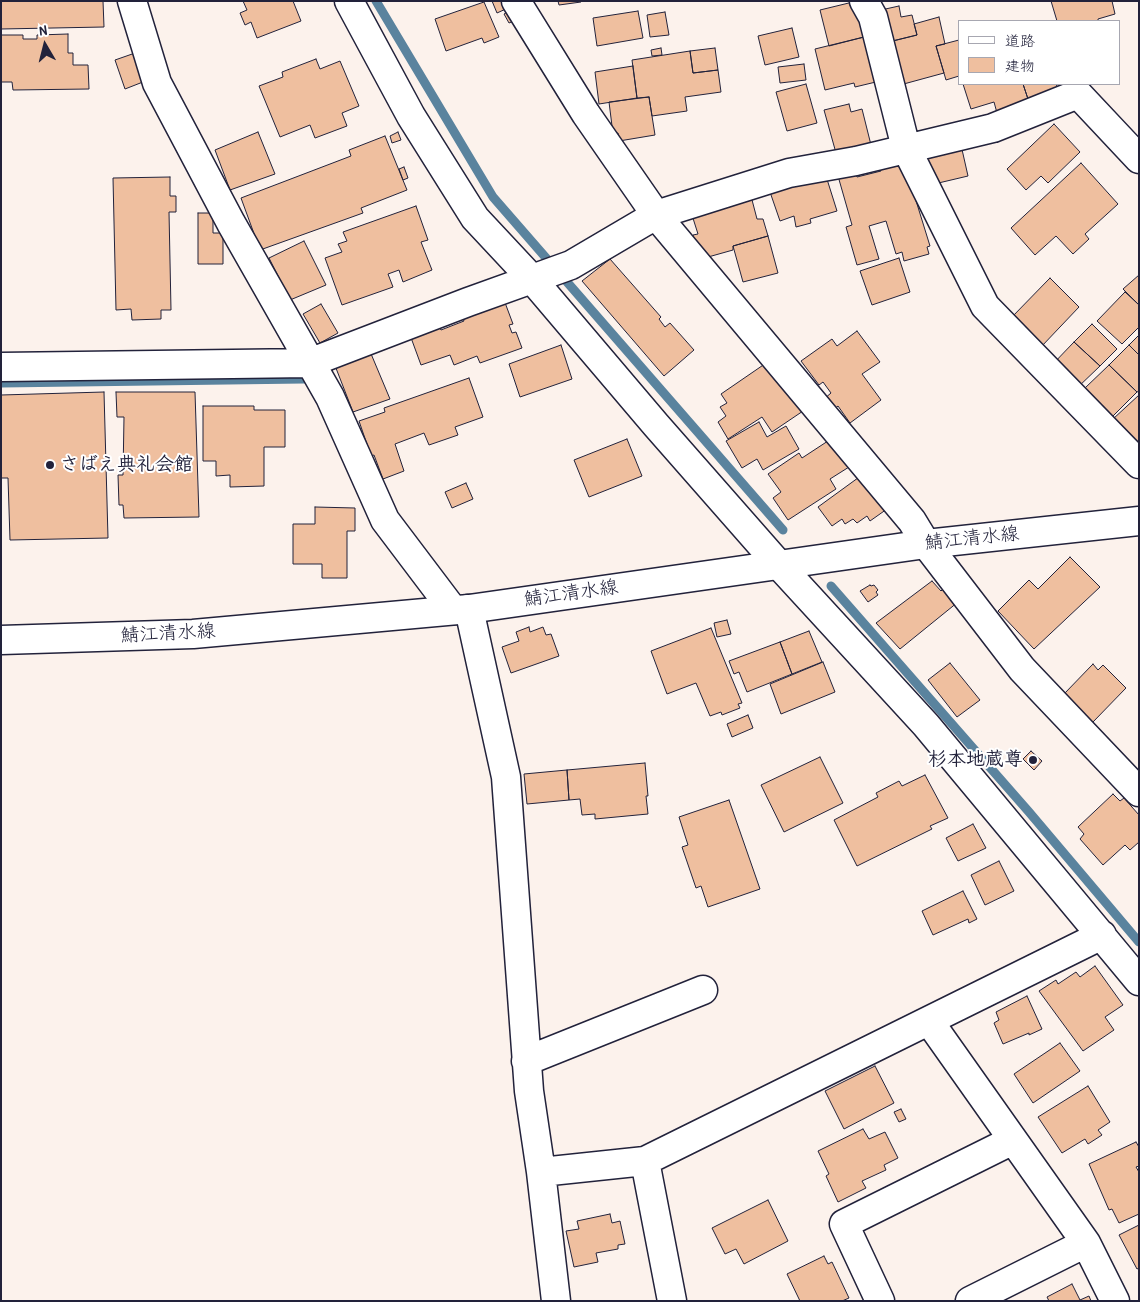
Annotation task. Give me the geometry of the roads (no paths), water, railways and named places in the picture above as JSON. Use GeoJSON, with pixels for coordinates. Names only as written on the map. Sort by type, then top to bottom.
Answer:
{"type":"FeatureCollection","features":[{"type":"Feature","properties":{"kind":"street"},"geometry":{"type":"LineString","coordinates":[[132,1],[157,83],[231,223],[330,397],[385,520],[461,609],[506,777],[528,1091],[541,1172],[556,1301]]}},
{"type":"Feature","properties":{"kind":"street"},"geometry":{"type":"LineString","coordinates":[[349,1],[411,116],[475,218],[538,277],[656,425],[779,565],[926,725],[1139,981]]}},
{"type":"Feature","properties":{"kind":"street"},"geometry":{"type":"LineString","coordinates":[[516,1],[586,114],[656,214],[912,521],[926,544],[1022,669],[1139,792]]}},
{"type":"Feature","properties":{"kind":"street"},"geometry":{"type":"LineString","coordinates":[[864,1],[873,17],[906,148],[985,306],[1139,464]]}},
{"type":"Feature","properties":{"kind":"street"},"geometry":{"type":"LineString","coordinates":[[1,367],[309,363],[571,265],[656,214],[789,173],[856,161],[993,128],[1078,94],[1139,159]]}},
{"type":"Feature","properties":{"kind":"street","name":"鯖江清水線"},"geometry":{"type":"LineString","coordinates":[[1,640],[193,634],[461,609],[926,544],[1139,521]]}},
{"type":"Feature","properties":{"kind":"street"},"geometry":{"type":"LineString","coordinates":[[541,1172],[645,1161],[1102,935]]}},
{"type":"Feature","properties":{"kind":"street"},"geometry":{"type":"LineString","coordinates":[[526,1061],[703,990]]}},
{"type":"Feature","properties":{"kind":"street"},"geometry":{"type":"LineString","coordinates":[[929,1021],[1086,1242],[1115,1301]]}},
{"type":"Feature","properties":{"kind":"street"},"geometry":{"type":"LineString","coordinates":[[880,1301],[844,1224],[1013,1140]]}},
{"type":"Feature","properties":{"kind":"street"},"geometry":{"type":"LineString","coordinates":[[645,1161],[672,1301]]}},
{"type":"Feature","properties":{"kind":"street"},"geometry":{"type":"LineString","coordinates":[[970,1301],[1086,1242]]}},
{"type":"Feature","properties":{"kind":"waterway"},"geometry":{"type":"LineString","coordinates":[[376,1],[493,197],[783,530]]}},
{"type":"Feature","properties":{"kind":"waterway"},"geometry":{"type":"LineString","coordinates":[[1,383],[304,379]]}},
{"type":"Feature","properties":{"kind":"waterway"},"geometry":{"type":"LineString","coordinates":[[831,586],[1029,812],[1139,942]]}},
{"type":"Feature","properties":{"kind":"place","name":"さばえ典礼会館"},"geometry":{"type":"Point","coordinates":[50,465]}},
{"type":"Feature","properties":{"kind":"place","name":"杉本地蔵尊"},"geometry":{"type":"Point","coordinates":[1033,760]}}]}
